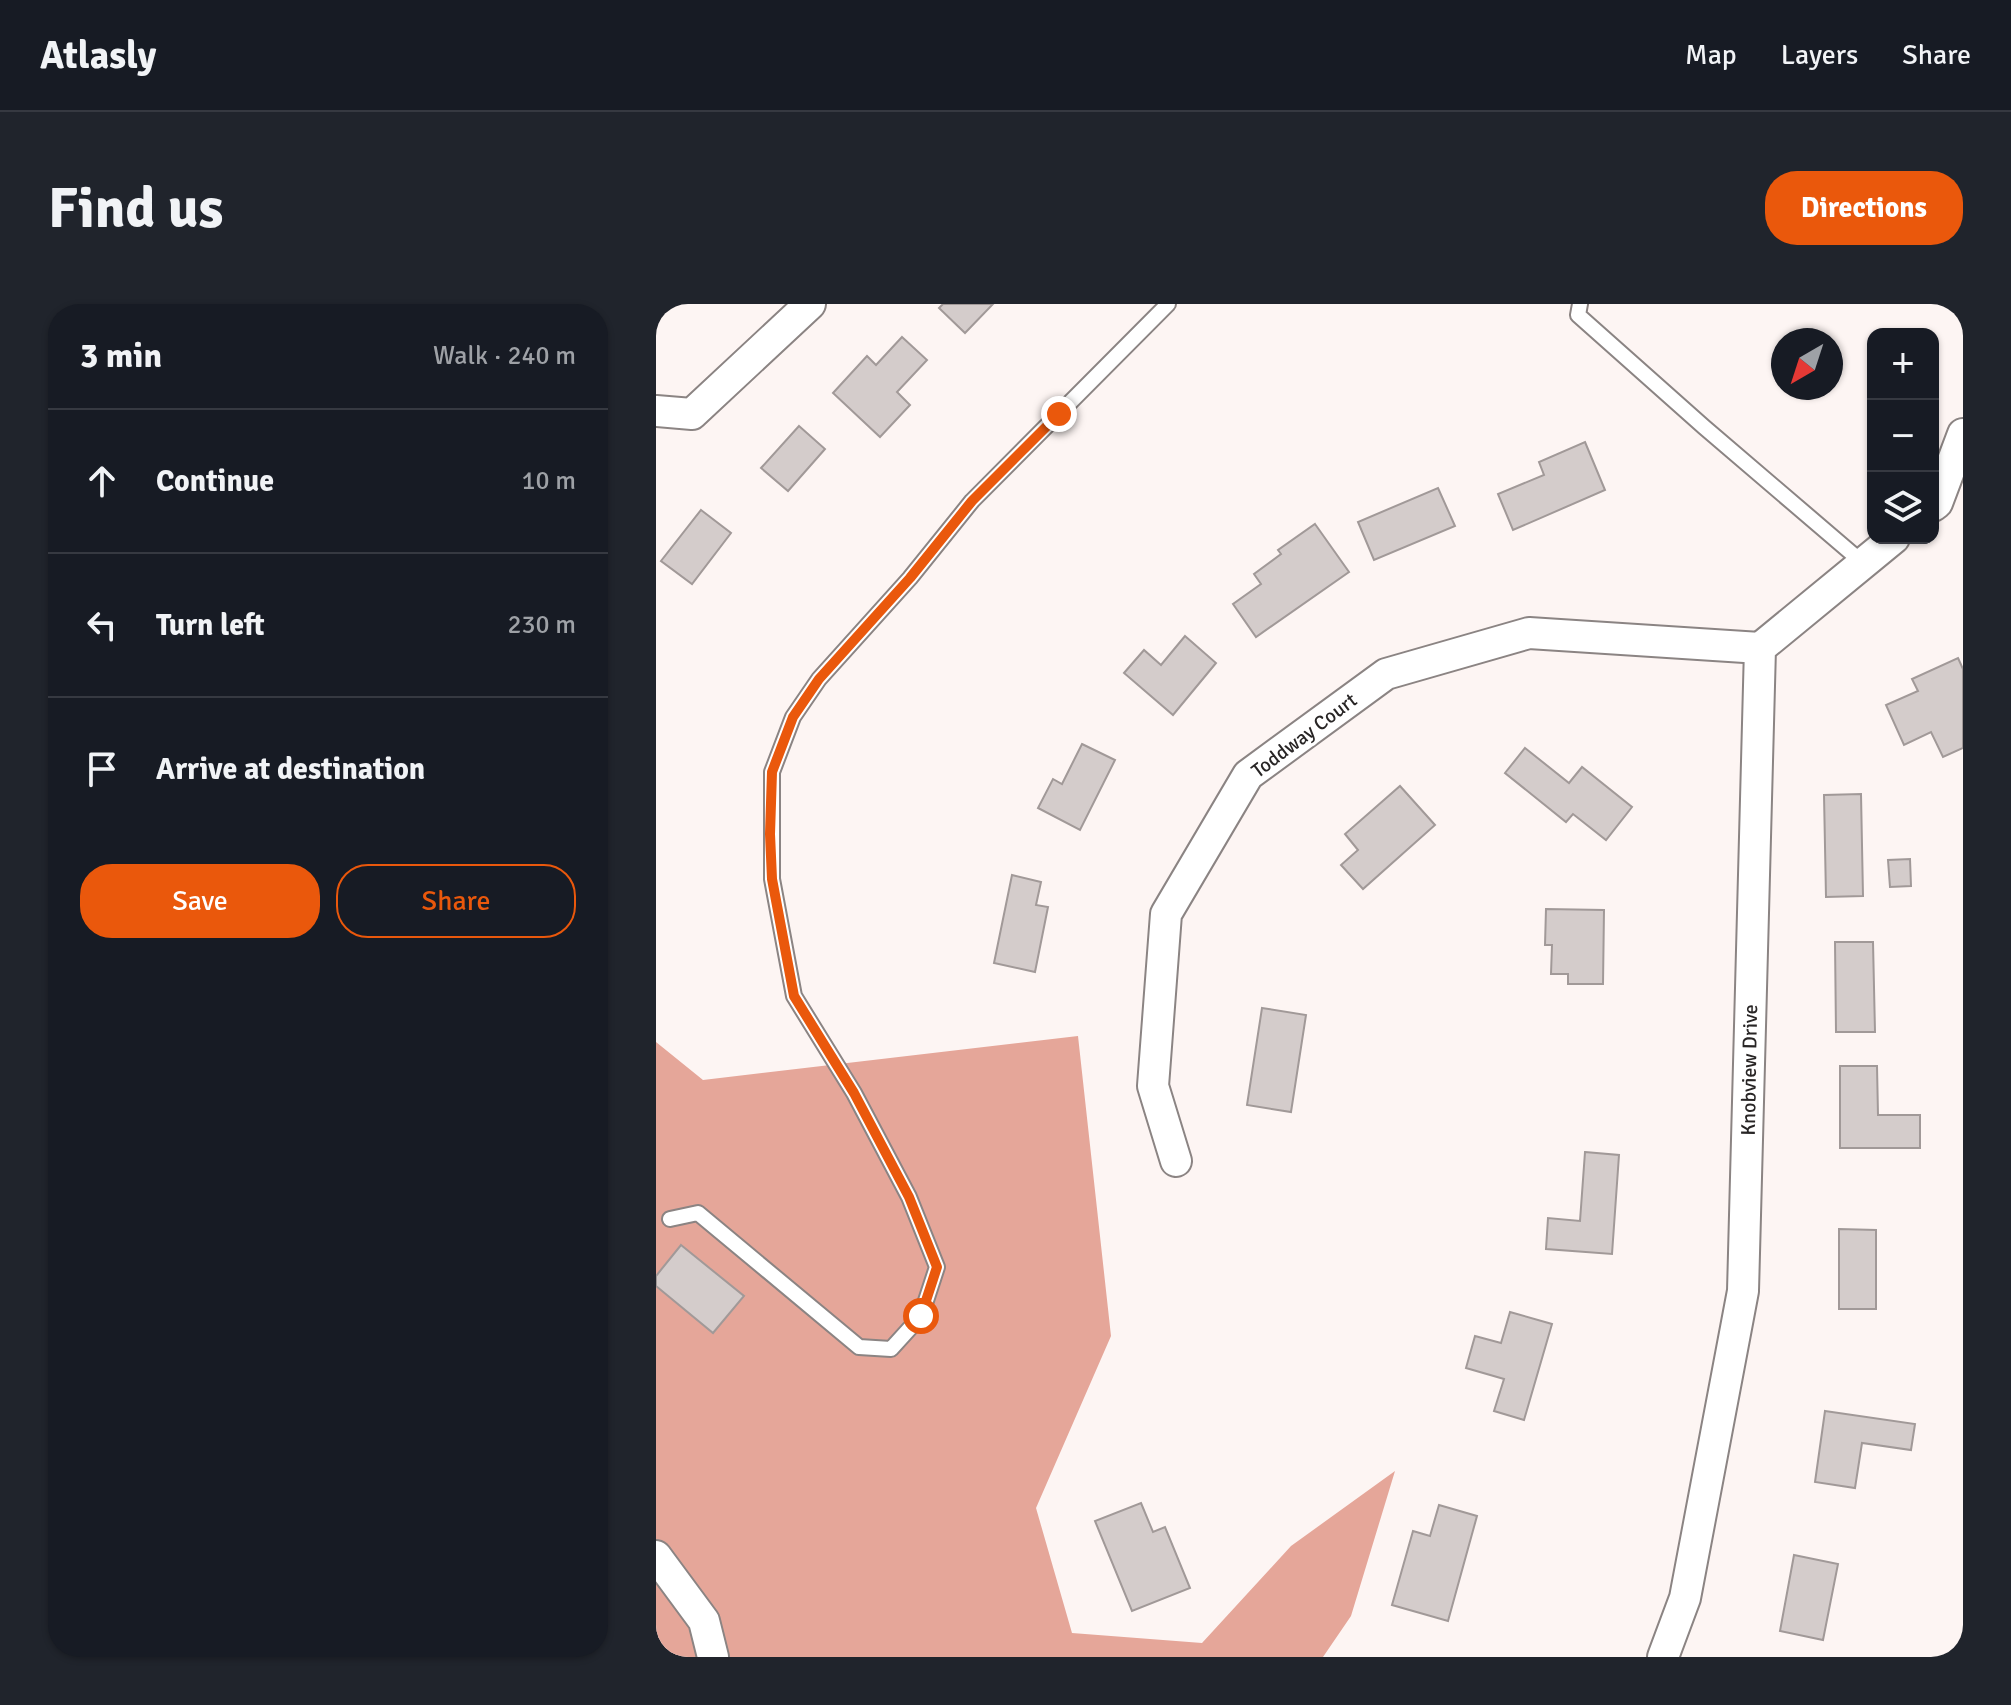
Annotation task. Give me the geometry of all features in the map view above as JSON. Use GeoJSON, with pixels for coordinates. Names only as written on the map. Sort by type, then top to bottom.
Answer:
{"type":"FeatureCollection","features":[{"type":"Feature","properties":{"kind":"street"},"geometry":{"type":"LineString","coordinates":[[656,411],[692,414],[810,304]]}},
{"type":"Feature","properties":{"kind":"street"},"geometry":{"type":"LineString","coordinates":[[1939,498],[1963,434]]}},
{"type":"Feature","properties":{"kind":"street"},"geometry":{"type":"LineString","coordinates":[[1760,648],[1887,544]]}},
{"type":"Feature","properties":{"kind":"street","name":"Toddway Court"},"geometry":{"type":"LineString","coordinates":[[1176,1161],[1153,1086],[1166,914],[1248,775],[1386,674],[1529,633],[1760,648]]}},
{"type":"Feature","properties":{"kind":"street","name":"Knobview Drive"},"geometry":{"type":"LineString","coordinates":[[1663,1657],[1685,1598],[1743,1291],[1760,648]]}},
{"type":"Feature","properties":{"kind":"street"},"geometry":{"type":"LineString","coordinates":[[656,1556],[704,1621],[713,1657]]}},
{"type":"Feature","properties":{"kind":"lane"},"geometry":{"type":"LineString","coordinates":[[670,1219],[698,1213],[859,1347],[891,1349],[921,1316],[937,1267],[926,1239],[909,1197],[854,1093],[794,996],[772,879],[772,772],[793,717],[819,679],[910,578],[972,501],[1168,304]]}},
{"type":"Feature","properties":{"kind":"lane"},"geometry":{"type":"LineString","coordinates":[[1580,304],[1578,315],[1863,563]]}},
{"type":"Feature","properties":{"kind":"shaded area"},"geometry":{"type":"Polygon","coordinates":[[[1078,1036],[1111,1336],[1036,1508],[1072,1633],[1202,1643],[1291,1546],[1395,1471],[1351,1616],[1323,1657],[656,1657],[656,1042],[703,1080],[1078,1036]]]}},
{"type":"Feature","properties":{"kind":"building"},"geometry":{"type":"Polygon","coordinates":[[[943,304],[993,304],[965,333],[939,308],[943,304]]]}},
{"type":"Feature","properties":{"kind":"building"},"geometry":{"type":"Polygon","coordinates":[[[902,337],[927,360],[897,392],[910,405],[880,437],[833,393],[867,356],[876,365],[902,337]]]}},
{"type":"Feature","properties":{"kind":"building"},"geometry":{"type":"Polygon","coordinates":[[[799,426],[825,449],[788,491],[761,468],[799,426]]]}},
{"type":"Feature","properties":{"kind":"building"},"geometry":{"type":"Polygon","coordinates":[[[1585,442],[1605,490],[1513,530],[1498,494],[1544,475],[1539,462],[1585,442]]]}},
{"type":"Feature","properties":{"kind":"building"},"geometry":{"type":"Polygon","coordinates":[[[1438,488],[1455,526],[1374,560],[1358,522],[1438,488]]]}},
{"type":"Feature","properties":{"kind":"building"},"geometry":{"type":"Polygon","coordinates":[[[701,510],[731,533],[692,584],[661,561],[701,510]]]}},
{"type":"Feature","properties":{"kind":"building"},"geometry":{"type":"Polygon","coordinates":[[[1315,524],[1349,572],[1256,637],[1233,604],[1261,584],[1254,574],[1281,554],[1278,550],[1315,524]]]}},
{"type":"Feature","properties":{"kind":"building"},"geometry":{"type":"Polygon","coordinates":[[[1185,636],[1216,663],[1173,715],[1124,673],[1144,650],[1161,665],[1185,636]]]}},
{"type":"Feature","properties":{"kind":"building"},"geometry":{"type":"Polygon","coordinates":[[[1958,658],[1963,669],[1963,748],[1943,757],[1931,732],[1904,745],[1886,705],[1918,691],[1912,679],[1958,658]]]}},
{"type":"Feature","properties":{"kind":"building"},"geometry":{"type":"Polygon","coordinates":[[[1082,744],[1115,760],[1080,830],[1038,808],[1053,779],[1062,784],[1082,744]]]}},
{"type":"Feature","properties":{"kind":"building"},"geometry":{"type":"Polygon","coordinates":[[[1525,748],[1569,783],[1582,767],[1632,807],[1606,840],[1573,814],[1566,822],[1505,773],[1525,748]]]}},
{"type":"Feature","properties":{"kind":"building"},"geometry":{"type":"Polygon","coordinates":[[[1400,786],[1435,825],[1363,889],[1341,865],[1358,850],[1345,834],[1400,786]]]}},
{"type":"Feature","properties":{"kind":"building"},"geometry":{"type":"Polygon","coordinates":[[[1861,794],[1863,896],[1826,897],[1824,795],[1861,794]]]}},
{"type":"Feature","properties":{"kind":"building"},"geometry":{"type":"Polygon","coordinates":[[[1910,859],[1911,886],[1890,887],[1888,860],[1910,859]]]}},
{"type":"Feature","properties":{"kind":"building"},"geometry":{"type":"Polygon","coordinates":[[[1012,875],[1041,882],[1036,905],[1048,907],[1035,972],[994,963],[1012,875]]]}},
{"type":"Feature","properties":{"kind":"building"},"geometry":{"type":"Polygon","coordinates":[[[1546,909],[1604,910],[1603,984],[1568,984],[1568,974],[1551,974],[1552,945],[1545,945],[1546,909]]]}},
{"type":"Feature","properties":{"kind":"building"},"geometry":{"type":"Polygon","coordinates":[[[1835,942],[1873,942],[1875,1032],[1836,1032],[1835,942]]]}},
{"type":"Feature","properties":{"kind":"building"},"geometry":{"type":"Polygon","coordinates":[[[1262,1008],[1306,1015],[1291,1112],[1247,1105],[1262,1008]]]}},
{"type":"Feature","properties":{"kind":"building"},"geometry":{"type":"Polygon","coordinates":[[[1840,1066],[1877,1066],[1878,1115],[1920,1115],[1920,1148],[1840,1148],[1840,1066]]]}},
{"type":"Feature","properties":{"kind":"building"},"geometry":{"type":"Polygon","coordinates":[[[1585,1152],[1619,1155],[1612,1254],[1546,1249],[1548,1218],[1580,1221],[1585,1152]]]}},
{"type":"Feature","properties":{"kind":"building"},"geometry":{"type":"Polygon","coordinates":[[[1839,1229],[1876,1230],[1876,1309],[1839,1309],[1839,1229]]]}},
{"type":"Feature","properties":{"kind":"building"},"geometry":{"type":"Polygon","coordinates":[[[681,1245],[744,1296],[713,1333],[656,1286],[656,1276],[681,1245]]]}},
{"type":"Feature","properties":{"kind":"building"},"geometry":{"type":"Polygon","coordinates":[[[1510,1312],[1552,1324],[1524,1420],[1494,1411],[1504,1379],[1466,1368],[1475,1336],[1501,1343],[1510,1312]]]}},
{"type":"Feature","properties":{"kind":"building"},"geometry":{"type":"Polygon","coordinates":[[[1825,1411],[1915,1424],[1911,1450],[1862,1443],[1855,1488],[1815,1482],[1825,1411]]]}},
{"type":"Feature","properties":{"kind":"building"},"geometry":{"type":"Polygon","coordinates":[[[1141,1503],[1153,1532],[1165,1527],[1190,1588],[1132,1611],[1095,1521],[1141,1503]]]}},
{"type":"Feature","properties":{"kind":"building"},"geometry":{"type":"Polygon","coordinates":[[[1439,1505],[1477,1516],[1448,1621],[1392,1605],[1413,1531],[1430,1536],[1439,1505]]]}},
{"type":"Feature","properties":{"kind":"building"},"geometry":{"type":"Polygon","coordinates":[[[1794,1555],[1838,1564],[1823,1640],[1780,1631],[1794,1555]]]}},
{"type":"Feature","properties":{"kind":"route"},"geometry":{"type":"LineString","coordinates":[[921,1316],[937,1267],[909,1197],[854,1093],[794,996],[772,879],[772,772],[793,717],[819,679],[910,578],[972,501],[1059,414]]}}]}
